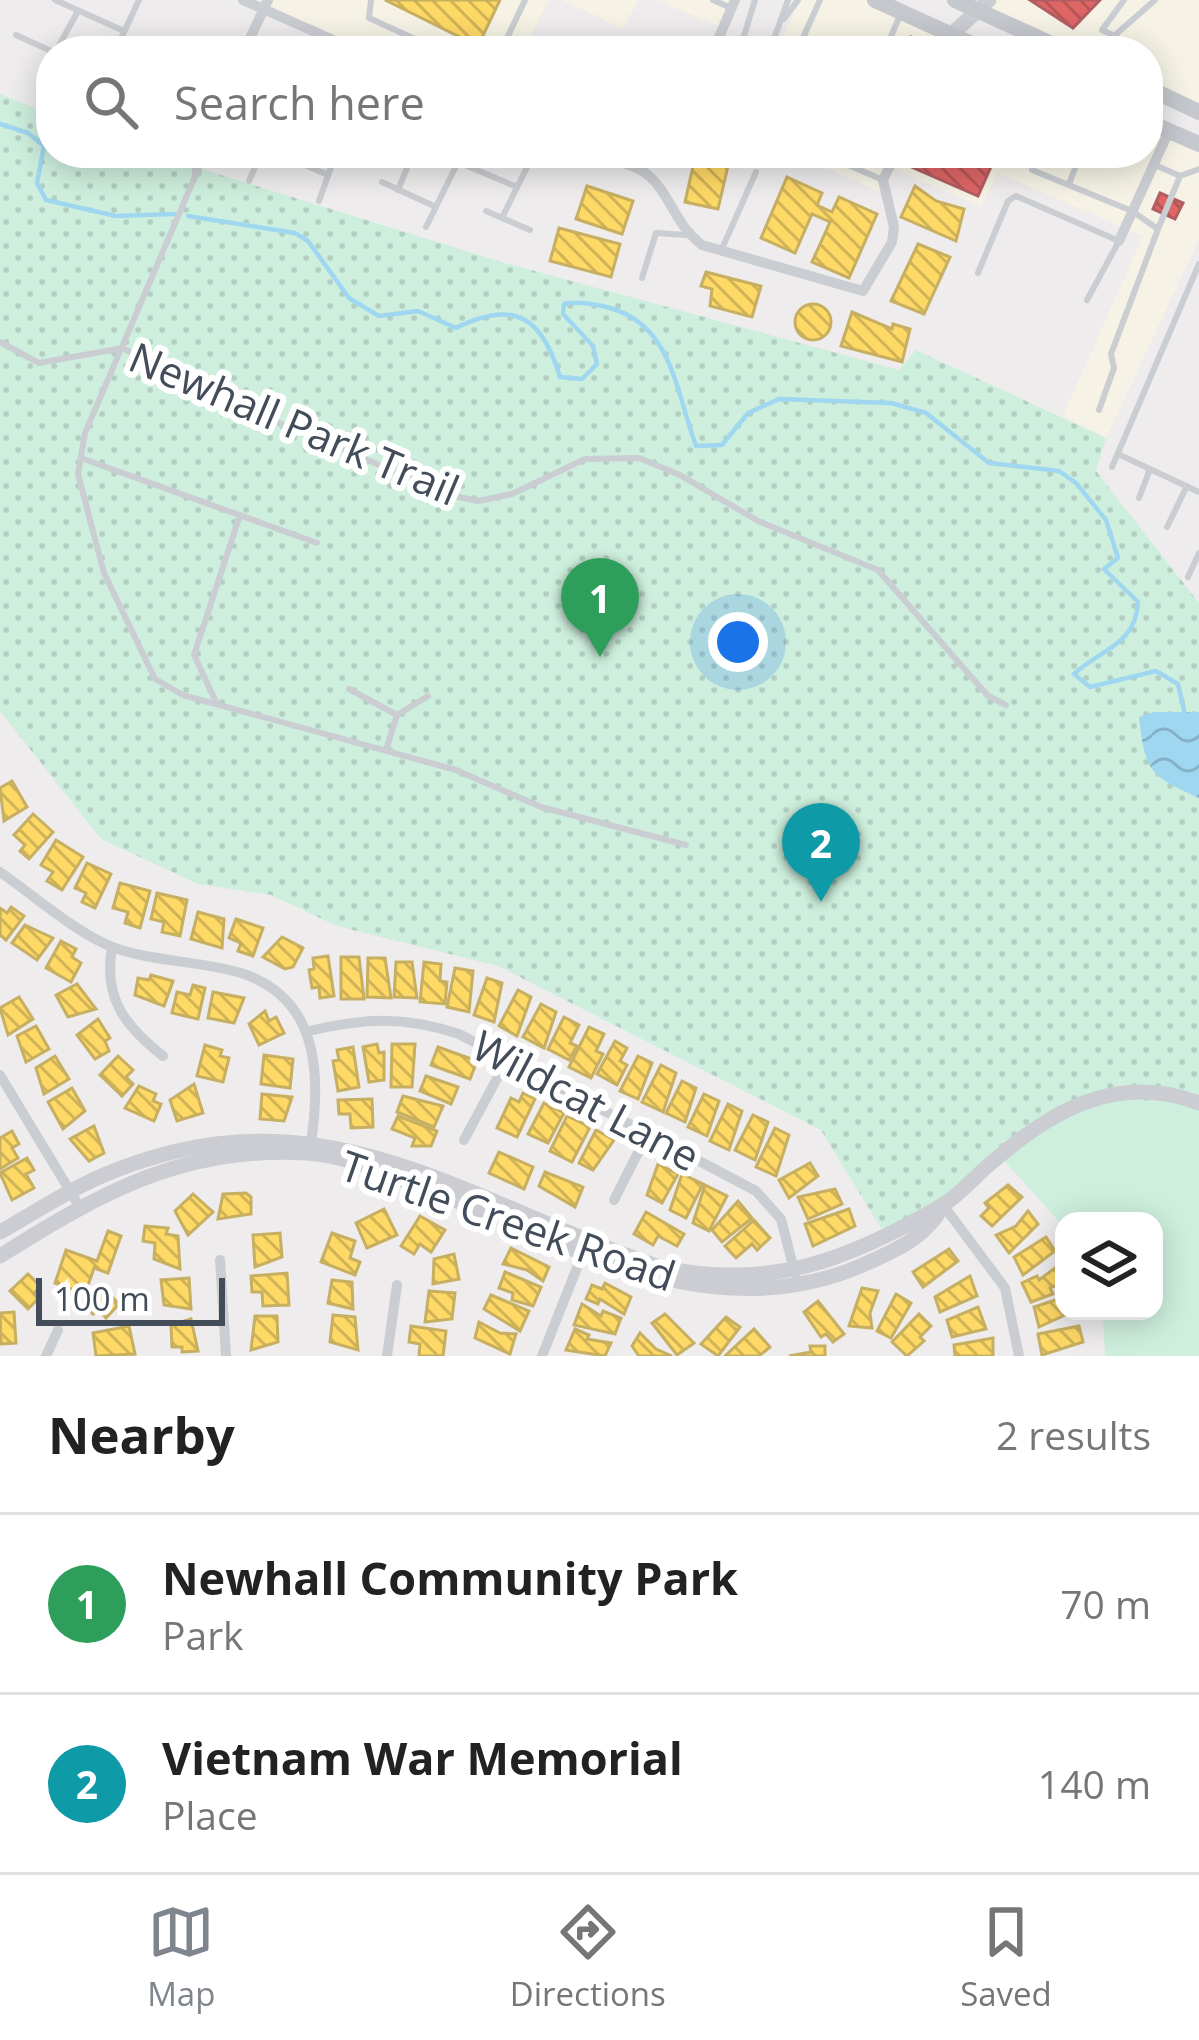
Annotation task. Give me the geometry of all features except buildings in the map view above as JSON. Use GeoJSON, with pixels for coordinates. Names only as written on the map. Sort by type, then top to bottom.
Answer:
{"type":"FeatureCollection","features":[{"type":"Feature","properties":{"kind":"main road"},"geometry":{"type":"LineString","coordinates":[[875,0],[938,36]]}},
{"type":"Feature","properties":{"kind":"main road"},"geometry":{"type":"LineString","coordinates":[[953,0],[984,5],[1040,36]]}},
{"type":"Feature","properties":{"kind":"main road"},"geometry":{"type":"LineString","coordinates":[[1163,95],[1199,112]]}},
{"type":"Feature","properties":{"kind":"main road"},"geometry":{"type":"LineString","coordinates":[[1163,128],[1199,144]]}},
{"type":"Feature","properties":{"kind":"street"},"geometry":{"type":"LineString","coordinates":[[243,0],[266,4],[329,36]]}},
{"type":"Feature","properties":{"kind":"street"},"geometry":{"type":"LineString","coordinates":[[949,36],[953,0]]}},
{"type":"Feature","properties":{"kind":"street"},"geometry":{"type":"LineString","coordinates":[[251,36],[266,4]]}},
{"type":"Feature","properties":{"kind":"street"},"geometry":{"type":"LineString","coordinates":[[719,36],[733,4]]}},
{"type":"Feature","properties":{"kind":"street"},"geometry":{"type":"LineString","coordinates":[[955,36],[984,5]]}},
{"type":"Feature","properties":{"kind":"street"},"geometry":{"type":"LineString","coordinates":[[1163,144],[1169,130]]}},
{"type":"Feature","properties":{"kind":"street"},"geometry":{"type":"LineString","coordinates":[[197,168],[197,172]]}},
{"type":"Feature","properties":{"kind":"street"},"geometry":{"type":"LineString","coordinates":[[637,168],[667,191],[688,235],[721,251],[863,291],[892,242],[894,227],[884,180],[889,168]]}},
{"type":"Feature","properties":{"kind":"street"},"geometry":{"type":"LineString","coordinates":[[1119,241],[1152,168]]}},
{"type":"Feature","properties":{"kind":"street"},"geometry":{"type":"LineString","coordinates":[[0,872],[112,948],[242,974],[283,996],[310,1031],[317,1080],[310,1147]]}},
{"type":"Feature","properties":{"kind":"street"},"geometry":{"type":"LineString","coordinates":[[112,948],[107,973],[112,1000],[134,1034],[163,1057]]}},
{"type":"Feature","properties":{"kind":"street","name":"Wildcat Lane"},"geometry":{"type":"LineString","coordinates":[[310,1031],[370,1016],[420,1021],[508,1058],[757,1191],[781,1219],[796,1277]]}},
{"type":"Feature","properties":{"kind":"street"},"geometry":{"type":"LineString","coordinates":[[464,1140],[508,1058]]}},
{"type":"Feature","properties":{"kind":"street"},"geometry":{"type":"LineString","coordinates":[[0,1075],[75,1199]]}},
{"type":"Feature","properties":{"kind":"street","name":"Turtle Creek Road"},"geometry":{"type":"LineString","coordinates":[[0,1232],[75,1199],[182,1164],[310,1147],[698,1287],[796,1277],[886,1255],[933,1225],[943,1205],[1062,1108],[1135,1092],[1199,1103]]}},
{"type":"Feature","properties":{"kind":"street"},"geometry":{"type":"LineString","coordinates":[[614,1200],[649,1132]]}},
{"type":"Feature","properties":{"kind":"street","name":"Turtle Creek Road"},"geometry":{"type":"LineString","coordinates":[[0,1256],[75,1199]]}},
{"type":"Feature","properties":{"kind":"street"},"geometry":{"type":"LineString","coordinates":[[943,1205],[1005,1288],[1019,1356]]}},
{"type":"Feature","properties":{"kind":"street"},"geometry":{"type":"LineString","coordinates":[[542,1356],[585,1248]]}},
{"type":"Feature","properties":{"kind":"street"},"geometry":{"type":"LineString","coordinates":[[220,1260],[226,1356]]}},
{"type":"Feature","properties":{"kind":"street"},"geometry":{"type":"LineString","coordinates":[[387,1356],[397,1285]]}},
{"type":"Feature","properties":{"kind":"street"},"geometry":{"type":"LineString","coordinates":[[46,1356],[58,1330]]}},
{"type":"Feature","properties":{"kind":"lane"},"geometry":{"type":"LineString","coordinates":[[55,0],[124,32]]}},
{"type":"Feature","properties":{"kind":"lane"},"geometry":{"type":"LineString","coordinates":[[122,36],[139,0]]}},
{"type":"Feature","properties":{"kind":"lane"},"geometry":{"type":"LineString","coordinates":[[370,0],[368,18],[408,36]]}},
{"type":"Feature","properties":{"kind":"lane"},"geometry":{"type":"LineString","coordinates":[[508,36],[525,0]]}},
{"type":"Feature","properties":{"kind":"lane"},"geometry":{"type":"LineString","coordinates":[[713,0],[733,4]]}},
{"type":"Feature","properties":{"kind":"lane"},"geometry":{"type":"LineString","coordinates":[[744,36],[755,0]]}},
{"type":"Feature","properties":{"kind":"lane"},"geometry":{"type":"LineString","coordinates":[[777,36],[788,0]]}},
{"type":"Feature","properties":{"kind":"lane"},"geometry":{"type":"LineString","coordinates":[[784,19],[798,0]]}},
{"type":"Feature","properties":{"kind":"lane"},"geometry":{"type":"LineString","coordinates":[[804,36],[820,0]]}},
{"type":"Feature","properties":{"kind":"lane"},"geometry":{"type":"LineString","coordinates":[[1124,0],[1102,30],[1114,36],[1156,0]]}},
{"type":"Feature","properties":{"kind":"lane"},"geometry":{"type":"LineString","coordinates":[[62,36],[78,11]]}},
{"type":"Feature","properties":{"kind":"lane"},"geometry":{"type":"LineString","coordinates":[[892,36],[902,12]]}},
{"type":"Feature","properties":{"kind":"lane"},"geometry":{"type":"LineString","coordinates":[[16,35],[36,44]]}},
{"type":"Feature","properties":{"kind":"lane"},"geometry":{"type":"LineString","coordinates":[[249,181],[255,168]]}},
{"type":"Feature","properties":{"kind":"lane"},"geometry":{"type":"LineString","coordinates":[[310,168],[328,176]]}},
{"type":"Feature","properties":{"kind":"lane"},"geometry":{"type":"LineString","coordinates":[[319,200],[331,168]]}},
{"type":"Feature","properties":{"kind":"lane"},"geometry":{"type":"LineString","coordinates":[[398,190],[407,168]]}},
{"type":"Feature","properties":{"kind":"lane"},"geometry":{"type":"LineString","coordinates":[[426,227],[455,168]]}},
{"type":"Feature","properties":{"kind":"lane"},"geometry":{"type":"LineString","coordinates":[[472,168],[517,187]]}},
{"type":"Feature","properties":{"kind":"lane"},"geometry":{"type":"LineString","coordinates":[[502,218],[526,168]]}},
{"type":"Feature","properties":{"kind":"lane"},"geometry":{"type":"LineString","coordinates":[[856,168],[884,180]]}},
{"type":"Feature","properties":{"kind":"lane"},"geometry":{"type":"LineString","coordinates":[[1032,168],[1132,211],[1158,229]]}},
{"type":"Feature","properties":{"kind":"lane"},"geometry":{"type":"LineString","coordinates":[[1069,184],[1075,168]]}},
{"type":"Feature","properties":{"kind":"lane"},"geometry":{"type":"LineString","coordinates":[[1163,168],[1180,176],[1199,169]]}},
{"type":"Feature","properties":{"kind":"lane"},"geometry":{"type":"LineString","coordinates":[[197,172],[85,433],[78,474],[104,572],[154,679],[183,694],[457,770],[541,807],[686,845]]}},
{"type":"Feature","properties":{"kind":"lane"},"geometry":{"type":"LineString","coordinates":[[721,251],[757,172]]}},
{"type":"Feature","properties":{"kind":"lane"},"geometry":{"type":"LineString","coordinates":[[1099,410],[1114,368],[1111,354],[1180,176]]}},
{"type":"Feature","properties":{"kind":"lane"},"geometry":{"type":"LineString","coordinates":[[382,182],[436,208]]}},
{"type":"Feature","properties":{"kind":"lane"},"geometry":{"type":"LineString","coordinates":[[978,273],[1008,201],[1016,196],[1119,241],[1087,300]]}},
{"type":"Feature","properties":{"kind":"lane"},"geometry":{"type":"LineString","coordinates":[[486,211],[530,230]]}},
{"type":"Feature","properties":{"kind":"lane"},"geometry":{"type":"LineString","coordinates":[[641,278],[656,233],[688,235]]}},
{"type":"Feature","properties":{"kind":"lane"},"geometry":{"type":"LineString","coordinates":[[1112,467],[1199,264]]}},
{"type":"Feature","properties":{"kind":"lane","name":"Newhall Park Trail"},"geometry":{"type":"LineString","coordinates":[[0,342],[39,362],[123,348],[181,382],[454,496],[478,501],[512,494],[585,459],[639,458],[680,475],[758,521],[878,570],[988,696],[1006,705]]}},
{"type":"Feature","properties":{"kind":"lane"},"geometry":{"type":"LineString","coordinates":[[1118,454],[1199,492]]}},
{"type":"Feature","properties":{"kind":"lane"},"geometry":{"type":"LineString","coordinates":[[81,458],[317,543]]}},
{"type":"Feature","properties":{"kind":"lane"},"geometry":{"type":"LineString","coordinates":[[1139,498],[1150,469]]}},
{"type":"Feature","properties":{"kind":"lane"},"geometry":{"type":"LineString","coordinates":[[1167,527],[1187,486]]}},
{"type":"Feature","properties":{"kind":"lane"},"geometry":{"type":"LineString","coordinates":[[216,702],[194,655],[240,515]]}},
{"type":"Feature","properties":{"kind":"lane"},"geometry":{"type":"LineString","coordinates":[[1188,577],[1199,553]]}},
{"type":"Feature","properties":{"kind":"lane"},"geometry":{"type":"LineString","coordinates":[[349,689],[397,715]]}},
{"type":"Feature","properties":{"kind":"lane"},"geometry":{"type":"LineString","coordinates":[[386,750],[397,715],[428,696]]}},
{"type":"Feature","properties":{"kind":"shaded area"},"geometry":{"type":"Polygon","coordinates":[[[268,0],[549,0],[531,36],[325,36],[264,8],[268,0]]]}},
{"type":"Feature","properties":{"kind":"shaded area"},"geometry":{"type":"Polygon","coordinates":[[[562,0],[638,0],[623,29],[562,0]]]}},
{"type":"Feature","properties":{"kind":"shaded area"},"geometry":{"type":"Polygon","coordinates":[[[658,0],[735,0],[722,28],[658,0]]]}},
{"type":"Feature","properties":{"kind":"shaded area"},"geometry":{"type":"Polygon","coordinates":[[[799,0],[875,0],[954,36],[783,36],[799,0]]]}},
{"type":"Feature","properties":{"kind":"shaded area"},"geometry":{"type":"Polygon","coordinates":[[[989,0],[1199,0],[1199,112],[1163,95],[1163,36],[1034,36],[979,11],[989,0]]]}},
{"type":"Feature","properties":{"kind":"shaded area"},"geometry":{"type":"Polygon","coordinates":[[[1163,128],[1199,144],[1199,239],[1106,438],[1063,416],[1143,236],[998,173],[981,207],[893,168],[1163,168],[1163,128]]]}},
{"type":"Feature","properties":{"kind":"shaded area"},"geometry":{"type":"Polygon","coordinates":[[[826,168],[891,168],[885,194],[826,168]]]}},
{"type":"Feature","properties":{"kind":"green space"},"geometry":{"type":"Polygon","coordinates":[[[0,94],[36,108],[36,168],[198,168],[505,263],[899,370],[916,350],[1106,438],[1096,471],[1199,603],[1199,1103],[1084,1100],[943,1205],[887,1238],[821,1130],[498,966],[337,926],[271,895],[198,884],[101,839],[0,711],[0,94]]]}},
{"type":"Feature","properties":{"kind":"green space"},"geometry":{"type":"Polygon","coordinates":[[[1108,1095],[1199,1103],[1199,1356],[1105,1356],[1103,1320],[1163,1320],[1163,1212],[1055,1212],[1055,1217],[999,1155],[1108,1095]]]}},
{"type":"Feature","properties":{"kind":"water"},"geometry":{"type":"Polygon","coordinates":[[[1154,712],[1199,712],[1199,798],[1160,777],[1148,761],[1139,717],[1154,712]]]}},
{"type":"Feature","properties":{"kind":"waterway"},"geometry":{"type":"LineString","coordinates":[[0,124],[36,140]]}},
{"type":"Feature","properties":{"kind":"waterway"},"geometry":{"type":"LineString","coordinates":[[40,168],[37,183],[46,200],[116,216],[174,214]]}},
{"type":"Feature","properties":{"kind":"waterway"},"geometry":{"type":"LineString","coordinates":[[188,216],[295,233],[308,241],[349,298],[379,316],[418,311],[456,328],[495,315],[523,319],[544,340],[560,377],[582,379],[597,364],[593,346],[563,314],[564,304],[592,304],[625,314],[657,341],[696,446],[722,445],[748,413],[779,399],[891,403],[926,413],[989,463],[1059,471],[1076,483],[1106,520],[1118,558],[1104,569],[1138,602],[1124,637],[1074,674],[1090,687],[1156,671],[1178,684],[1185,715]]}},
{"type":"Feature","properties":{"kind":"place","name":"Newhall Community Park"},"geometry":{"type":"Point","coordinates":[600,657]}},
{"type":"Feature","properties":{"kind":"place","name":"Vietnam War Memorial"},"geometry":{"type":"Point","coordinates":[821,902]}}]}
